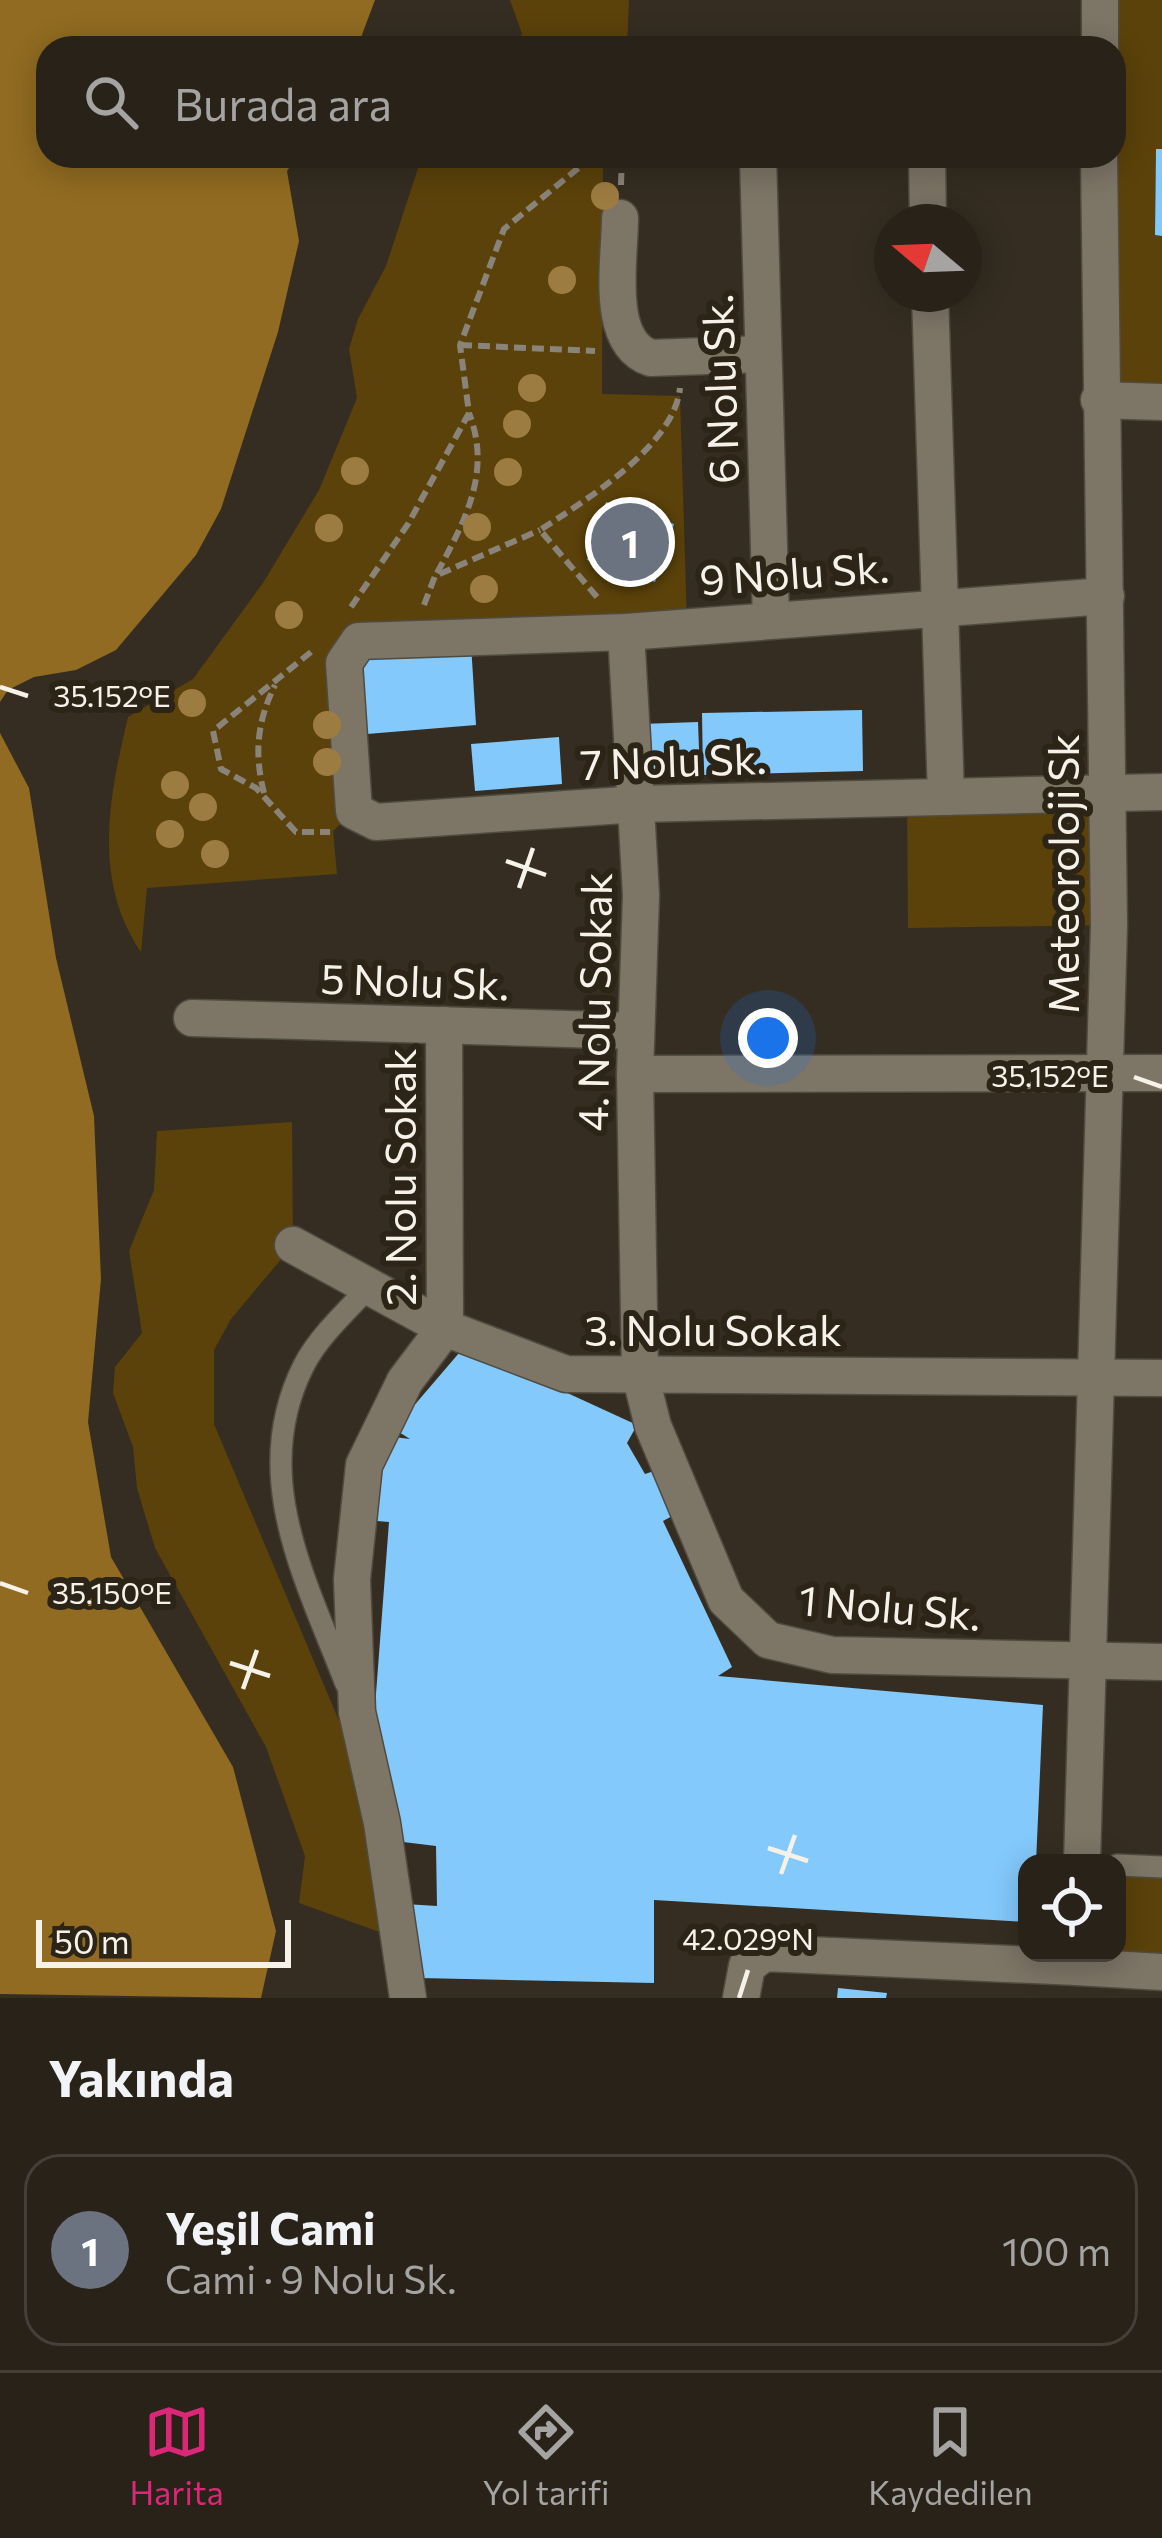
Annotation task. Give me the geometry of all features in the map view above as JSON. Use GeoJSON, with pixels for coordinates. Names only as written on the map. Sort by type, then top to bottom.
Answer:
{"type":"FeatureCollection","features":[{"type":"Feature","properties":{"kind":"street"},"geometry":{"type":"LineString","coordinates":[[1100,0],[1100,36]]}},
{"type":"Feature","properties":{"kind":"street","name":"6 Nolu Sk."},"geometry":{"type":"LineString","coordinates":[[758,168],[771,619]]}},
{"type":"Feature","properties":{"kind":"street"},"geometry":{"type":"LineString","coordinates":[[927,168],[928,204]]}},
{"type":"Feature","properties":{"kind":"street","name":"Meteoroloji Sk"},"geometry":{"type":"LineString","coordinates":[[1082,1854],[1106,1072],[1106,596],[1099,400],[1099,168]]}},
{"type":"Feature","properties":{"kind":"street"},"geometry":{"type":"LineString","coordinates":[[620,218],[621,318],[625,342],[635,352],[681,357],[764,354]]}},
{"type":"Feature","properties":{"kind":"street"},"geometry":{"type":"LineString","coordinates":[[930,312],[946,797]]}},
{"type":"Feature","properties":{"kind":"street"},"geometry":{"type":"LineString","coordinates":[[1099,400],[1162,402]]}},
{"type":"Feature","properties":{"kind":"street","name":"9 Nolu Sk."},"geometry":{"type":"LineString","coordinates":[[334,646],[359,641],[626,632],[1106,596]]}},
{"type":"Feature","properties":{"kind":"street","name":"4. Nolu Sokak"},"geometry":{"type":"LineString","coordinates":[[626,632],[638,804],[634,1074],[640,1373]]}},
{"type":"Feature","properties":{"kind":"street"},"geometry":{"type":"LineString","coordinates":[[334,646],[344,663],[354,811]]}},
{"type":"Feature","properties":{"kind":"street","name":"7 Nolu Sk."},"geometry":{"type":"LineString","coordinates":[[354,811],[376,822],[638,804],[1162,792]]}},
{"type":"Feature","properties":{"kind":"street","name":"5 Nolu Sk."},"geometry":{"type":"LineString","coordinates":[[192,1018],[635,1031]]}},
{"type":"Feature","properties":{"kind":"street","name":"2. Nolu Sokak"},"geometry":{"type":"LineString","coordinates":[[444,1025],[445,1328]]}},
{"type":"Feature","properties":{"kind":"street"},"geometry":{"type":"LineString","coordinates":[[634,1074],[1162,1073]]}},
{"type":"Feature","properties":{"kind":"street","name":"3. Nolu Sokak"},"geometry":{"type":"LineString","coordinates":[[293,1245],[445,1328],[566,1374],[1162,1378]]}},
{"type":"Feature","properties":{"kind":"street"},"geometry":{"type":"LineString","coordinates":[[408,1998],[382,1823],[357,1712],[352,1579],[364,1465],[405,1381],[445,1328]]}},
{"type":"Feature","properties":{"kind":"street","name":"1 Nolu Sk."},"geometry":{"type":"LineString","coordinates":[[640,1373],[653,1426],[726,1600],[768,1640],[832,1654],[1089,1664],[1162,1662]]}},
{"type":"Feature","properties":{"kind":"street"},"geometry":{"type":"LineString","coordinates":[[741,1998],[747,1966],[764,1953],[1018,1959]]}},
{"type":"Feature","properties":{"kind":"street"},"geometry":{"type":"LineString","coordinates":[[1091,1962],[1162,1972]]}},
{"type":"Feature","properties":{"kind":"lane"},"geometry":{"type":"LineString","coordinates":[[357,1712],[299,1562],[276,1477],[281,1430],[304,1365],[369,1287]]}},
{"type":"Feature","properties":{"kind":"lane"},"geometry":{"type":"LineString","coordinates":[[1126,1865],[1162,1867]]}},
{"type":"Feature","properties":{"kind":"path"},"geometry":{"type":"LineString","coordinates":[[410,639],[435,576],[467,517],[478,476],[480,440],[469,413],[460,345],[504,229],[578,168]]}},
{"type":"Feature","properties":{"kind":"path"},"geometry":{"type":"LineString","coordinates":[[460,345],[635,352]]}},
{"type":"Feature","properties":{"kind":"path"},"geometry":{"type":"LineString","coordinates":[[435,576],[540,530],[593,495],[664,431],[680,396],[681,357]]}},
{"type":"Feature","properties":{"kind":"path"},"geometry":{"type":"LineString","coordinates":[[354,811],[333,831],[296,832],[265,797],[221,769],[213,731],[334,646],[346,615],[455,448],[469,413]]}},
{"type":"Feature","properties":{"kind":"path"},"geometry":{"type":"LineString","coordinates":[[540,530],[626,632]]}},
{"type":"Feature","properties":{"kind":"path"},"geometry":{"type":"LineString","coordinates":[[265,797],[256,758],[261,714],[276,683]]}},
{"type":"Feature","properties":{"kind":"shaded area"},"geometry":{"type":"Polygon","coordinates":[[[0,0],[375,0],[362,36],[36,36],[36,168],[289,168],[299,241],[278,332],[221,509],[196,555],[116,650],[76,670],[34,677],[8,690],[0,702],[0,0]]]}},
{"type":"Feature","properties":{"kind":"shaded area"},"geometry":{"type":"Polygon","coordinates":[[[510,0],[629,0],[628,36],[522,34],[510,0]]]}},
{"type":"Feature","properties":{"kind":"shaded area"},"geometry":{"type":"Polygon","coordinates":[[[1100,0],[1162,0],[1162,149],[1156,149],[1155,235],[1162,236],[1162,402],[1099,400],[1116,168],[1126,168],[1126,36],[1108,36],[1100,0]]]}},
{"type":"Feature","properties":{"kind":"shaded area"},"geometry":{"type":"Polygon","coordinates":[[[418,168],[603,168],[602,394],[680,396],[687,625],[348,650],[354,811],[333,831],[337,874],[147,888],[141,952],[126,925],[110,867],[111,808],[128,717],[193,679],[263,583],[319,490],[357,398],[349,349],[358,319],[386,266],[418,168]]]}},
{"type":"Feature","properties":{"kind":"shaded area"},"geometry":{"type":"Polygon","coordinates":[[[0,733],[29,788],[56,958],[94,1116],[101,1279],[88,1422],[111,1557],[233,1767],[276,1931],[261,1998],[0,1994],[0,733]]]}},
{"type":"Feature","properties":{"kind":"shaded area"},"geometry":{"type":"Polygon","coordinates":[[[1107,795],[1109,925],[908,928],[907,798],[1107,795]]]}},
{"type":"Feature","properties":{"kind":"shaded area"},"geometry":{"type":"Polygon","coordinates":[[[292,1122],[293,1245],[231,1319],[214,1350],[214,1424],[382,1823],[399,1939],[299,1903],[305,1856],[266,1747],[155,1548],[137,1488],[133,1447],[113,1393],[115,1367],[142,1333],[129,1251],[154,1190],[157,1131],[292,1122]]]}},
{"type":"Feature","properties":{"kind":"shaded area"},"geometry":{"type":"Polygon","coordinates":[[[1126,1865],[1162,1867],[1162,1972],[1126,1957],[1126,1865]]]}},
{"type":"Feature","properties":{"kind":"building"},"geometry":{"type":"Polygon","coordinates":[[[1156,149],[1162,149],[1162,236],[1155,235],[1156,149]]]}},
{"type":"Feature","properties":{"kind":"building"},"geometry":{"type":"Polygon","coordinates":[[[606,502],[674,524],[655,582],[587,560],[606,502]]]}},
{"type":"Feature","properties":{"kind":"building"},"geometry":{"type":"Polygon","coordinates":[[[471,644],[476,725],[367,734],[359,651],[471,644]]]}},
{"type":"Feature","properties":{"kind":"building"},"geometry":{"type":"Polygon","coordinates":[[[862,710],[863,771],[703,775],[702,713],[862,710]]]}},
{"type":"Feature","properties":{"kind":"building"},"geometry":{"type":"Polygon","coordinates":[[[698,722],[700,775],[643,777],[641,724],[698,722]]]}},
{"type":"Feature","properties":{"kind":"building"},"geometry":{"type":"Polygon","coordinates":[[[559,737],[562,784],[475,791],[471,744],[559,737]]]}},
{"type":"Feature","properties":{"kind":"building"},"geometry":{"type":"Polygon","coordinates":[[[465,1346],[637,1425],[627,1443],[645,1474],[660,1469],[676,1514],[663,1521],[732,1667],[718,1676],[1043,1705],[1036,1854],[1018,1854],[1018,1921],[654,1900],[654,1983],[420,1978],[405,1904],[437,1906],[436,1846],[395,1841],[374,1720],[389,1522],[377,1521],[386,1436],[410,1439],[394,1429],[465,1346]]]}},
{"type":"Feature","properties":{"kind":"building"},"geometry":{"type":"Polygon","coordinates":[[[838,1988],[887,1993],[886,1998],[837,1998],[838,1988]]]}},
{"type":"Feature","properties":{"kind":"place","name":"Yeşil Cami"},"geometry":{"type":"Point","coordinates":[630,542]}}]}
